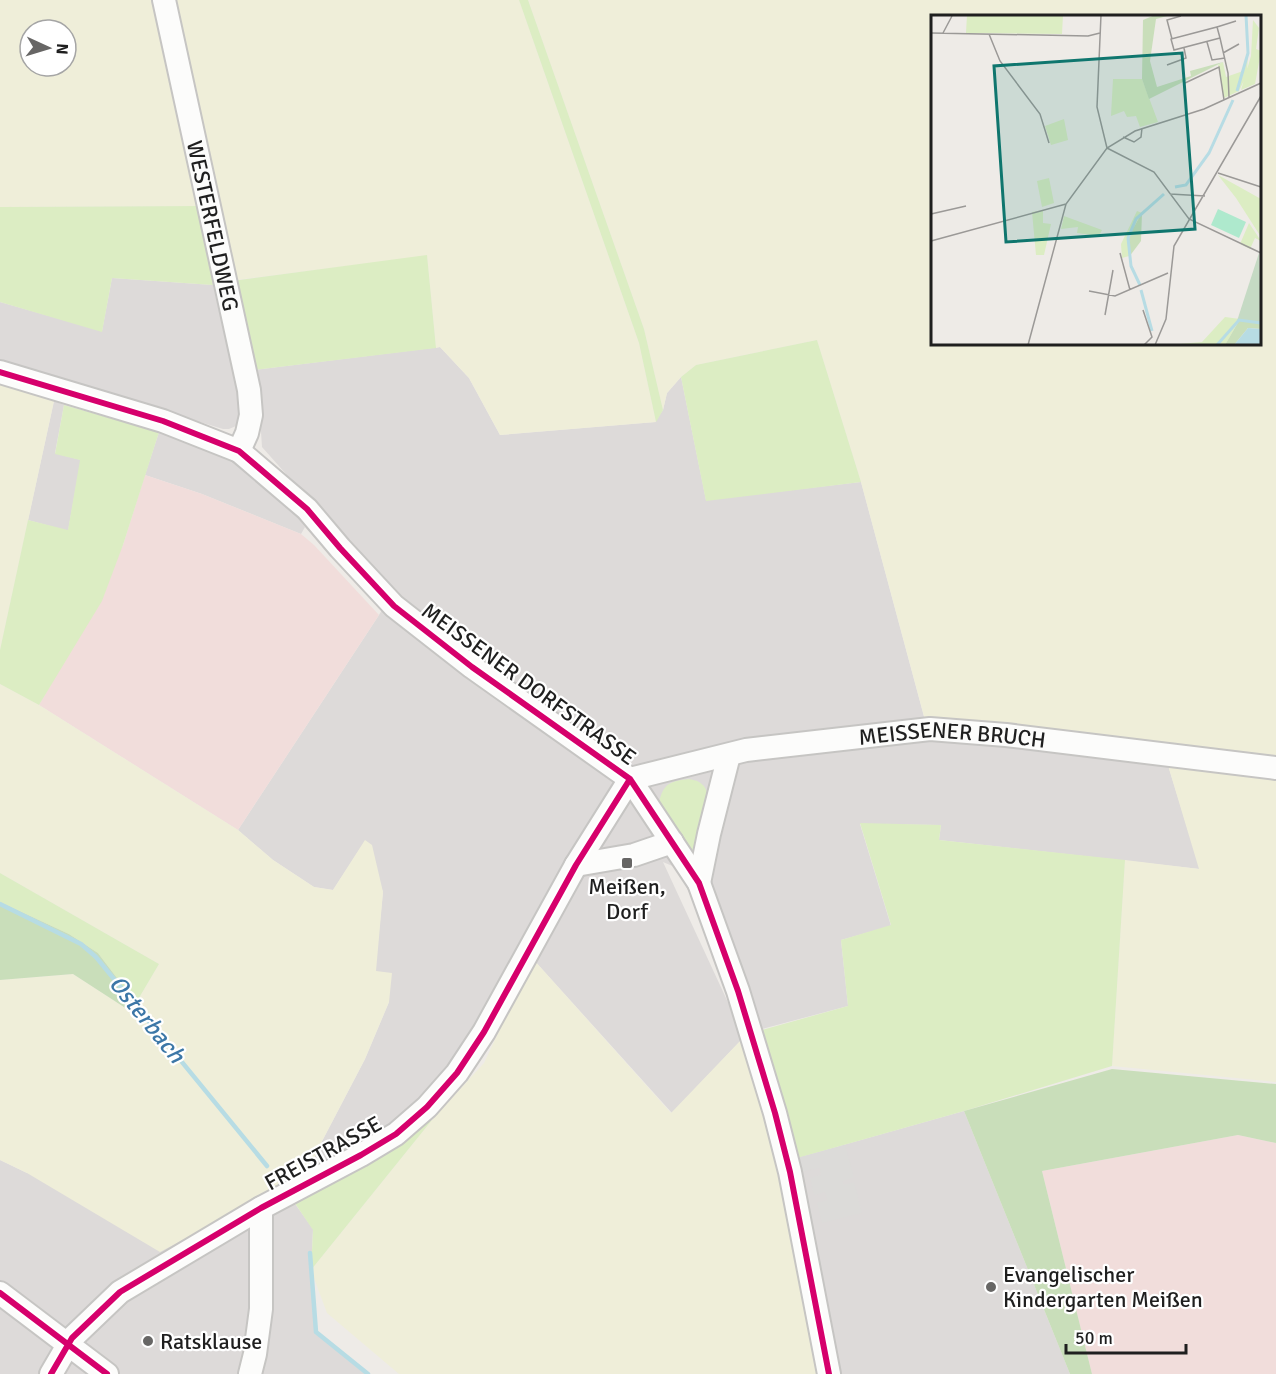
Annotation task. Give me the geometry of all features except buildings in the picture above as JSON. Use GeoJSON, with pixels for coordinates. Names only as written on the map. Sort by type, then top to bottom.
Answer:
{"type":"FeatureCollection","features":[{"type":"Feature","properties":{"kind":"street","name":"WESTERFELDWEG"},"geometry":{"type":"LineString","coordinates":[[164,0],[249,390],[251,415],[247,433],[239,451]]}},
{"type":"Feature","properties":{"kind":"street","name":"MEISSENER DORFSTRASSE"},"geometry":{"type":"LineString","coordinates":[[0,372],[163,422],[239,451],[307,509],[394,606],[472,667],[630,779],[699,883],[738,991],[775,1113],[790,1172],[829,1374]]}},
{"type":"Feature","properties":{"kind":"street","name":"MEISSENER BRUCH"},"geometry":{"type":"LineString","coordinates":[[630,779],[746,750],[930,729],[1006,735],[1276,768]]}},
{"type":"Feature","properties":{"kind":"street"},"geometry":{"type":"LineString","coordinates":[[699,883],[729,755]]}},
{"type":"Feature","properties":{"kind":"street","name":"FREISTRASSE"},"geometry":{"type":"LineString","coordinates":[[51,1374],[72,1338],[120,1292],[261,1208],[362,1155],[396,1134],[427,1107],[457,1073],[484,1032],[576,865],[630,779]]}},
{"type":"Feature","properties":{"kind":"street"},"geometry":{"type":"LineString","coordinates":[[576,865],[634,855],[672,842]]}},
{"type":"Feature","properties":{"kind":"street"},"geometry":{"type":"LineString","coordinates":[[250,1374],[261,1309],[261,1208]]}},
{"type":"Feature","properties":{"kind":"street"},"geometry":{"type":"LineString","coordinates":[[0,1293],[107,1374]]}},
{"type":"Feature","properties":{"kind":"shaded area"},"geometry":{"type":"Polygon","coordinates":[[[112,278],[213,285],[237,389],[240,415],[236,426],[223,429],[0,361],[0,302],[102,331],[112,278]]]}},
{"type":"Feature","properties":{"kind":"shaded area"},"geometry":{"type":"Polygon","coordinates":[[[440,347],[469,378],[500,435],[655,422],[663,410],[667,393],[681,377],[706,500],[861,482],[930,739],[1167,762],[1200,869],[939,840],[941,825],[860,824],[891,926],[841,940],[848,1006],[762,1029],[701,878],[663,862],[744,1037],[672,1113],[533,959],[399,1128],[305,1178],[365,1059],[389,1002],[375,971],[383,892],[365,841],[333,890],[314,887],[273,860],[238,830],[392,593],[262,447],[254,370],[440,347]]]}},
{"type":"Feature","properties":{"kind":"shaded area"},"geometry":{"type":"Polygon","coordinates":[[[54,401],[64,405],[55,453],[81,460],[68,531],[28,520],[54,401]]]}},
{"type":"Feature","properties":{"kind":"shaded area"},"geometry":{"type":"Polygon","coordinates":[[[159,432],[227,458],[260,478],[279,492],[305,527],[301,534],[202,494],[145,475],[159,432]]]}},
{"type":"Feature","properties":{"kind":"shaded area"},"geometry":{"type":"Polygon","coordinates":[[[145,475],[202,494],[301,534],[379,615],[238,830],[39,705],[123,545],[145,475]]]}},
{"type":"Feature","properties":{"kind":"shaded area"},"geometry":{"type":"Polygon","coordinates":[[[964,1111],[1070,1374],[834,1374],[797,1158],[964,1111]]]}},
{"type":"Feature","properties":{"kind":"shaded area"},"geometry":{"type":"Polygon","coordinates":[[[1238,1135],[1276,1143],[1276,1374],[1092,1374],[1042,1171],[1238,1135]]]}},
{"type":"Feature","properties":{"kind":"shaded area"},"geometry":{"type":"Polygon","coordinates":[[[845,1145],[854,1177],[842,1181],[844,1185],[854,1182],[862,1213],[822,1223],[817,1203],[827,1200],[825,1192],[814,1195],[810,1178],[821,1175],[820,1168],[801,1172],[797,1158],[845,1145]]]}},
{"type":"Feature","properties":{"kind":"shaded area"},"geometry":{"type":"Polygon","coordinates":[[[0,1160],[27,1173],[283,1187],[313,1229],[311,1270],[316,1332],[365,1374],[0,1374],[0,1160]]]}},
{"type":"Feature","properties":{"kind":"green space"},"geometry":{"type":"Polygon","coordinates":[[[0,0],[156,0],[199,206],[0,207],[0,0]]]}},
{"type":"Feature","properties":{"kind":"green space"},"geometry":{"type":"Polygon","coordinates":[[[175,0],[519,0],[639,343],[656,422],[500,435],[469,378],[440,347],[436,348],[427,256],[236,280],[175,0]]]}},
{"type":"Feature","properties":{"kind":"green space"},"geometry":{"type":"Polygon","coordinates":[[[519,0],[528,0],[644,329],[663,410],[656,422],[639,343],[519,0]]]}},
{"type":"Feature","properties":{"kind":"green space"},"geometry":{"type":"Polygon","coordinates":[[[528,0],[1276,0],[1276,762],[925,720],[861,482],[817,340],[696,365],[667,393],[663,410],[644,329],[528,0]]]}},
{"type":"Feature","properties":{"kind":"green space"},"geometry":{"type":"Polygon","coordinates":[[[199,206],[213,285],[112,278],[102,332],[0,302],[0,207],[199,206]]]}},
{"type":"Feature","properties":{"kind":"green space"},"geometry":{"type":"Polygon","coordinates":[[[427,255],[436,348],[254,370],[232,281],[427,255]]]}},
{"type":"Feature","properties":{"kind":"green space"},"geometry":{"type":"Polygon","coordinates":[[[817,340],[861,482],[706,501],[681,377],[696,365],[817,340]]]}},
{"type":"Feature","properties":{"kind":"green space"},"geometry":{"type":"Polygon","coordinates":[[[0,380],[52,397],[54,401],[0,650],[0,380]]]}},
{"type":"Feature","properties":{"kind":"green space"},"geometry":{"type":"Polygon","coordinates":[[[64,405],[159,432],[123,545],[102,601],[39,705],[0,684],[0,650],[28,520],[68,530],[80,460],[55,454],[64,405]]]}},
{"type":"Feature","properties":{"kind":"green space"},"geometry":{"type":"Polygon","coordinates":[[[0,684],[39,705],[238,830],[273,860],[314,887],[333,890],[365,840],[372,845],[383,892],[376,971],[392,973],[389,1002],[365,1059],[305,1178],[283,1187],[160,1252],[27,1173],[0,1160],[0,980],[73,974],[127,1009],[136,1003],[159,964],[0,873],[0,684]]]}},
{"type":"Feature","properties":{"kind":"green space"},"geometry":{"type":"Polygon","coordinates":[[[1167,762],[1276,776],[1276,1082],[1112,1066],[1125,860],[1199,869],[1167,762]]]}},
{"type":"Feature","properties":{"kind":"green space"},"geometry":{"type":"Polygon","coordinates":[[[689,779],[699,782],[705,788],[708,796],[707,816],[695,854],[688,853],[659,803],[663,791],[669,784],[689,779]]]}},
{"type":"Feature","properties":{"kind":"green space"},"geometry":{"type":"Polygon","coordinates":[[[860,823],[941,825],[939,840],[1125,860],[1112,1066],[794,1159],[762,1030],[848,1006],[841,940],[891,925],[860,823]]]}},
{"type":"Feature","properties":{"kind":"green space"},"geometry":{"type":"Polygon","coordinates":[[[0,873],[159,964],[136,1003],[98,953],[69,934],[0,902],[0,873]]]}},
{"type":"Feature","properties":{"kind":"green space"},"geometry":{"type":"Polygon","coordinates":[[[0,902],[69,934],[98,953],[136,1003],[127,1009],[73,974],[0,980],[0,902]]]}},
{"type":"Feature","properties":{"kind":"green space"},"geometry":{"type":"Polygon","coordinates":[[[533,959],[671,1113],[744,1037],[779,1168],[810,1338],[819,1374],[399,1374],[327,1313],[311,1270],[432,1120],[484,1063],[533,959]]]}},
{"type":"Feature","properties":{"kind":"green space"},"geometry":{"type":"Polygon","coordinates":[[[1112,1069],[1276,1084],[1276,1143],[1238,1135],[1042,1171],[1092,1374],[1070,1374],[964,1111],[1112,1069]]]}},
{"type":"Feature","properties":{"kind":"green space"},"geometry":{"type":"Polygon","coordinates":[[[432,1120],[311,1270],[313,1230],[292,1199],[432,1120]]]}},
{"type":"Feature","properties":{"kind":"waterway","name":"Osterbach"},"geometry":{"type":"LineString","coordinates":[[0,904],[81,944],[96,957],[267,1166]]}},
{"type":"Feature","properties":{"kind":"waterway","name":"Osterbach"},"geometry":{"type":"LineString","coordinates":[[310,1253],[316,1332],[368,1374]]}},
{"type":"Feature","properties":{"kind":"cycle path"},"geometry":{"type":"LineString","coordinates":[[0,372],[163,421],[239,451],[307,509],[394,606],[472,667],[630,779],[699,883],[738,991],[775,1113],[790,1172],[829,1374]]}},
{"type":"Feature","properties":{"kind":"cycle path"},"geometry":{"type":"LineString","coordinates":[[51,1374],[72,1338],[120,1292],[261,1208],[396,1134],[427,1107],[457,1073],[484,1032],[576,865],[630,779]]}},
{"type":"Feature","properties":{"kind":"cycle path"},"geometry":{"type":"LineString","coordinates":[[0,1293],[107,1374]]}},
{"type":"Feature","properties":{"kind":"place","name":"Meißen, Dorf"},"geometry":{"type":"Point","coordinates":[627,863]}},
{"type":"Feature","properties":{"kind":"place","name":"Evangelischer Kindergarten Meißen"},"geometry":{"type":"Point","coordinates":[991,1287]}},
{"type":"Feature","properties":{"kind":"place","name":"Ratsklause"},"geometry":{"type":"Point","coordinates":[148,1341]}}]}
